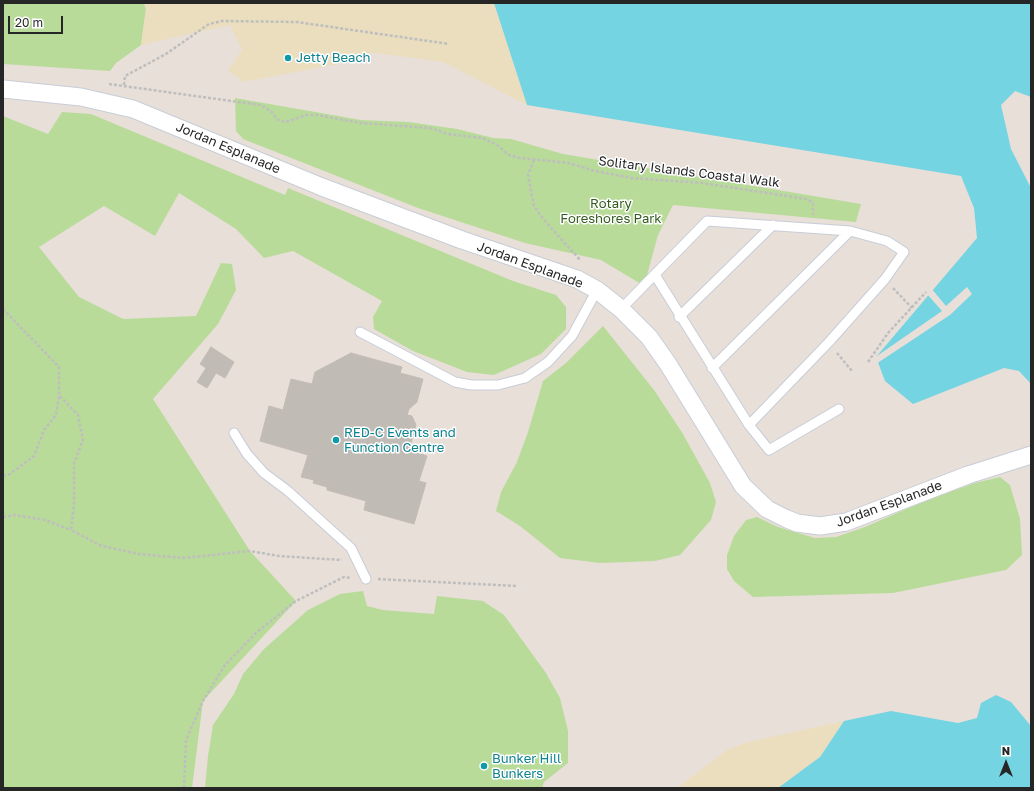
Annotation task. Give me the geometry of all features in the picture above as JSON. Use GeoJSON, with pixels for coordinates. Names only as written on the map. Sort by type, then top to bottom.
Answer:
{"type":"FeatureCollection","features":[{"type":"Feature","properties":{"kind":"street","name":"Jordan Esplanade"},"geometry":{"type":"LineString","coordinates":[[3,89],[81,97],[133,109],[322,187],[462,240],[577,279],[597,290],[621,309],[649,337],[668,364],[742,486],[767,509],[792,521],[820,526],[846,522],[968,475],[1031,455]]}},
{"type":"Feature","properties":{"kind":"lane"},"geometry":{"type":"LineString","coordinates":[[621,309],[707,220],[850,231],[887,241],[904,252],[885,279],[834,336],[749,425]]}},
{"type":"Feature","properties":{"kind":"lane"},"geometry":{"type":"LineString","coordinates":[[679,317],[773,225]]}},
{"type":"Feature","properties":{"kind":"lane"},"geometry":{"type":"LineString","coordinates":[[712,368],[850,231]]}},
{"type":"Feature","properties":{"kind":"lane"},"geometry":{"type":"LineString","coordinates":[[655,275],[679,317],[749,425],[769,450],[839,408]]}},
{"type":"Feature","properties":{"kind":"lane"},"geometry":{"type":"LineString","coordinates":[[360,332],[455,382],[471,385],[498,385],[525,378],[548,362],[572,336],[597,290]]}},
{"type":"Feature","properties":{"kind":"lane"},"geometry":{"type":"LineString","coordinates":[[234,434],[247,454],[264,473],[288,491],[351,548],[366,579]]}},
{"type":"Feature","properties":{"kind":"path"},"geometry":{"type":"LineString","coordinates":[[124,85],[125,76],[166,54],[209,24],[222,21],[297,22],[449,44]]}},
{"type":"Feature","properties":{"kind":"path","name":"Solitary Islands Coastal Walk"},"geometry":{"type":"LineString","coordinates":[[101,83],[260,105],[271,111],[278,120],[286,122],[306,115],[317,115],[361,123],[430,128],[448,134],[482,138],[497,145],[509,154],[520,158],[569,163],[595,171],[632,178],[702,183],[787,194],[807,199],[813,203],[813,228]]}},
{"type":"Feature","properties":{"kind":"path"},"geometry":{"type":"LineString","coordinates":[[868,362],[888,333],[926,292]]}},
{"type":"Feature","properties":{"kind":"path"},"geometry":{"type":"LineString","coordinates":[[898,294],[912,308]]}},
{"type":"Feature","properties":{"kind":"path"},"geometry":{"type":"LineString","coordinates":[[3,309],[59,367],[59,395],[56,415],[44,430],[34,456],[10,474],[3,476]]}},
{"type":"Feature","properties":{"kind":"path"},"geometry":{"type":"LineString","coordinates":[[838,354],[852,371]]}},
{"type":"Feature","properties":{"kind":"path"},"geometry":{"type":"LineString","coordinates":[[59,395],[78,415],[83,440],[74,463],[74,504],[71,530]]}},
{"type":"Feature","properties":{"kind":"path"},"geometry":{"type":"LineString","coordinates":[[3,517],[15,515],[45,520],[71,530],[102,546],[139,554],[182,558],[250,551],[279,556],[358,561]]}},
{"type":"Feature","properties":{"kind":"path"},"geometry":{"type":"LineString","coordinates":[[184,788],[186,740],[203,701],[225,665],[258,632],[296,601],[344,577],[516,586]]}},
{"type":"Feature","properties":{"kind":"green space"},"geometry":{"type":"Polygon","coordinates":[[[3,3],[144,3],[146,9],[141,45],[116,63],[110,71],[3,64],[3,3]]]}},
{"type":"Feature","properties":{"kind":"green space","name":"Rotary Foreshores Park"},"geometry":{"type":"Polygon","coordinates":[[[235,98],[361,120],[409,122],[457,129],[493,138],[511,139],[563,154],[861,204],[856,222],[673,205],[658,235],[647,275],[646,287],[601,260],[525,243],[418,208],[243,139],[236,131],[235,98]]]}},
{"type":"Feature","properties":{"kind":"green space"},"geometry":{"type":"Polygon","coordinates":[[[62,112],[91,114],[285,195],[288,188],[513,281],[556,295],[566,307],[566,329],[541,354],[494,375],[467,372],[413,351],[374,329],[373,317],[382,301],[293,251],[264,258],[236,229],[179,193],[155,236],[104,206],[39,247],[79,297],[123,319],[196,316],[221,263],[232,264],[236,290],[218,324],[153,399],[250,551],[296,601],[203,701],[192,788],[3,788],[3,116],[48,134],[62,112]]]}},
{"type":"Feature","properties":{"kind":"green space"},"geometry":{"type":"Polygon","coordinates":[[[603,326],[654,390],[683,434],[710,483],[716,502],[711,520],[680,555],[655,561],[600,563],[560,558],[520,526],[496,511],[501,492],[517,462],[528,432],[543,381],[566,363],[603,326]]]}},
{"type":"Feature","properties":{"kind":"green space"},"geometry":{"type":"Polygon","coordinates":[[[1000,477],[1010,485],[1020,519],[1022,555],[1006,570],[893,593],[753,597],[734,581],[727,569],[727,555],[734,536],[746,520],[757,517],[778,527],[815,538],[836,537],[865,527],[929,499],[975,483],[1000,477]]]}},
{"type":"Feature","properties":{"kind":"green space"},"geometry":{"type":"Polygon","coordinates":[[[363,591],[367,606],[383,610],[434,614],[437,596],[483,601],[504,615],[546,673],[560,698],[568,731],[568,763],[544,782],[542,788],[205,788],[213,725],[234,694],[243,674],[264,649],[308,610],[340,594],[363,591]]]}},
{"type":"Feature","properties":{"kind":"sand","name":"Jetty Beach"},"geometry":{"type":"Polygon","coordinates":[[[144,3],[494,3],[527,105],[443,62],[376,53],[340,54],[338,64],[243,82],[228,70],[242,50],[230,25],[141,45],[146,9],[144,3]]]}},
{"type":"Feature","properties":{"kind":"sand"},"geometry":{"type":"Polygon","coordinates":[[[844,721],[820,757],[778,788],[677,788],[727,750],[748,742],[844,721]]]}},
{"type":"Feature","properties":{"kind":"water"},"geometry":{"type":"Polygon","coordinates":[[[494,3],[1031,3],[1031,97],[1015,91],[1001,105],[1011,149],[1031,188],[1031,384],[1019,371],[1004,368],[913,404],[885,381],[876,357],[977,238],[974,208],[961,176],[527,105],[494,3]]]}},
{"type":"Feature","properties":{"kind":"water"},"geometry":{"type":"Polygon","coordinates":[[[996,695],[1011,702],[1031,726],[1031,788],[778,788],[820,757],[844,721],[891,711],[958,723],[977,718],[981,703],[996,695]]]}},
{"type":"Feature","properties":{"kind":"pier"},"geometry":{"type":"Polygon","coordinates":[[[967,287],[972,294],[950,315],[876,364],[874,358],[942,311],[927,294],[931,288],[946,306],[967,287]]]}},
{"type":"Feature","properties":{"kind":"building"},"geometry":{"type":"Polygon","coordinates":[[[211,347],[234,362],[225,378],[216,373],[207,388],[197,382],[206,368],[200,364],[211,347]]]}},
{"type":"Feature","properties":{"kind":"building","name":"RED-C Events and Function Centre"},"geometry":{"type":"Polygon","coordinates":[[[351,353],[402,367],[400,373],[423,379],[417,402],[409,409],[407,415],[412,416],[416,425],[409,450],[427,456],[419,481],[426,483],[414,524],[364,510],[366,501],[327,490],[327,487],[313,483],[314,480],[301,477],[308,455],[260,441],[269,406],[283,410],[291,379],[312,384],[315,372],[351,353]]]}},
{"type":"Feature","properties":{"kind":"place","name":"Jetty Beach"},"geometry":{"type":"Point","coordinates":[288,58]}},
{"type":"Feature","properties":{"kind":"place","name":"RED-C Events and Function Centre"},"geometry":{"type":"Point","coordinates":[336,440]}},
{"type":"Feature","properties":{"kind":"place","name":"Bunker Hill Bunkers"},"geometry":{"type":"Point","coordinates":[484,766]}}]}
